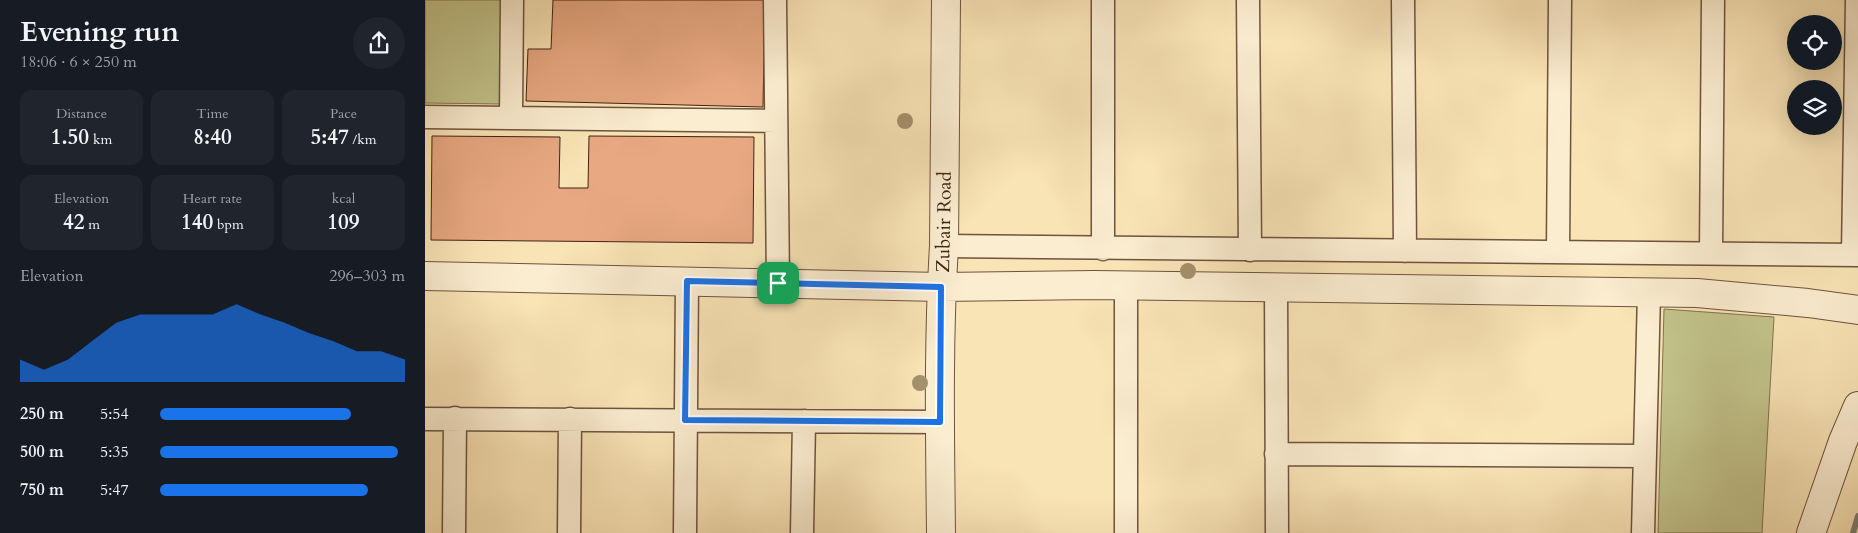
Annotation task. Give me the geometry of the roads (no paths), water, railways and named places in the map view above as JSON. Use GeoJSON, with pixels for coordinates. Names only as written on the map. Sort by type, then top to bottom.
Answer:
{"type":"FeatureCollection","features":[{"type":"Feature","properties":{"kind":"street"},"geometry":{"type":"LineString","coordinates":[[511,118],[512,0]]}},
{"type":"Feature","properties":{"kind":"street"},"geometry":{"type":"LineString","coordinates":[[775,0],[778,283]]}},
{"type":"Feature","properties":{"kind":"street","name":"Zubair Road"},"geometry":{"type":"LineString","coordinates":[[941,533],[941,287],[944,246],[946,0]]}},
{"type":"Feature","properties":{"kind":"street"},"geometry":{"type":"LineString","coordinates":[[1103,0],[1103,249]]}},
{"type":"Feature","properties":{"kind":"street"},"geometry":{"type":"LineString","coordinates":[[1248,0],[1250,250]]}},
{"type":"Feature","properties":{"kind":"street"},"geometry":{"type":"LineString","coordinates":[[1403,0],[1405,251]]}},
{"type":"Feature","properties":{"kind":"street"},"geometry":{"type":"LineString","coordinates":[[1559,252],[1560,0]]}},
{"type":"Feature","properties":{"kind":"street"},"geometry":{"type":"LineString","coordinates":[[1711,253],[1713,0]]}},
{"type":"Feature","properties":{"kind":"street"},"geometry":{"type":"LineString","coordinates":[[944,246],[1855,255],[1857,0]]}},
{"type":"Feature","properties":{"kind":"street"},"geometry":{"type":"LineString","coordinates":[[425,117],[776,121]]}},
{"type":"Feature","properties":{"kind":"street"},"geometry":{"type":"LineString","coordinates":[[425,276],[941,287],[1127,285],[1697,293],[1809,303],[1858,310]]}},
{"type":"Feature","properties":{"kind":"street"},"geometry":{"type":"LineString","coordinates":[[685,533],[687,281]]}},
{"type":"Feature","properties":{"kind":"street"},"geometry":{"type":"LineString","coordinates":[[1126,533],[1127,285]]}},
{"type":"Feature","properties":{"kind":"street"},"geometry":{"type":"LineString","coordinates":[[1276,287],[1277,533]]}},
{"type":"Feature","properties":{"kind":"street"},"geometry":{"type":"LineString","coordinates":[[1643,533],[1649,293]]}},
{"type":"Feature","properties":{"kind":"street"},"geometry":{"type":"LineString","coordinates":[[1811,533],[1851,444],[1858,406]]}},
{"type":"Feature","properties":{"kind":"street"},"geometry":{"type":"LineString","coordinates":[[454,533],[455,418]]}},
{"type":"Feature","properties":{"kind":"street"},"geometry":{"type":"LineString","coordinates":[[425,419],[940,422]]}},
{"type":"Feature","properties":{"kind":"street"},"geometry":{"type":"LineString","coordinates":[[569,533],[570,419]]}},
{"type":"Feature","properties":{"kind":"street"},"geometry":{"type":"LineString","coordinates":[[802,533],[804,421]]}},
{"type":"Feature","properties":{"kind":"street"},"geometry":{"type":"LineString","coordinates":[[1277,454],[1645,456]]}},
{"type":"Feature","properties":{"kind":"waterway"},"geometry":{"type":"LineString","coordinates":[[1853,533],[1858,516]]}}]}
